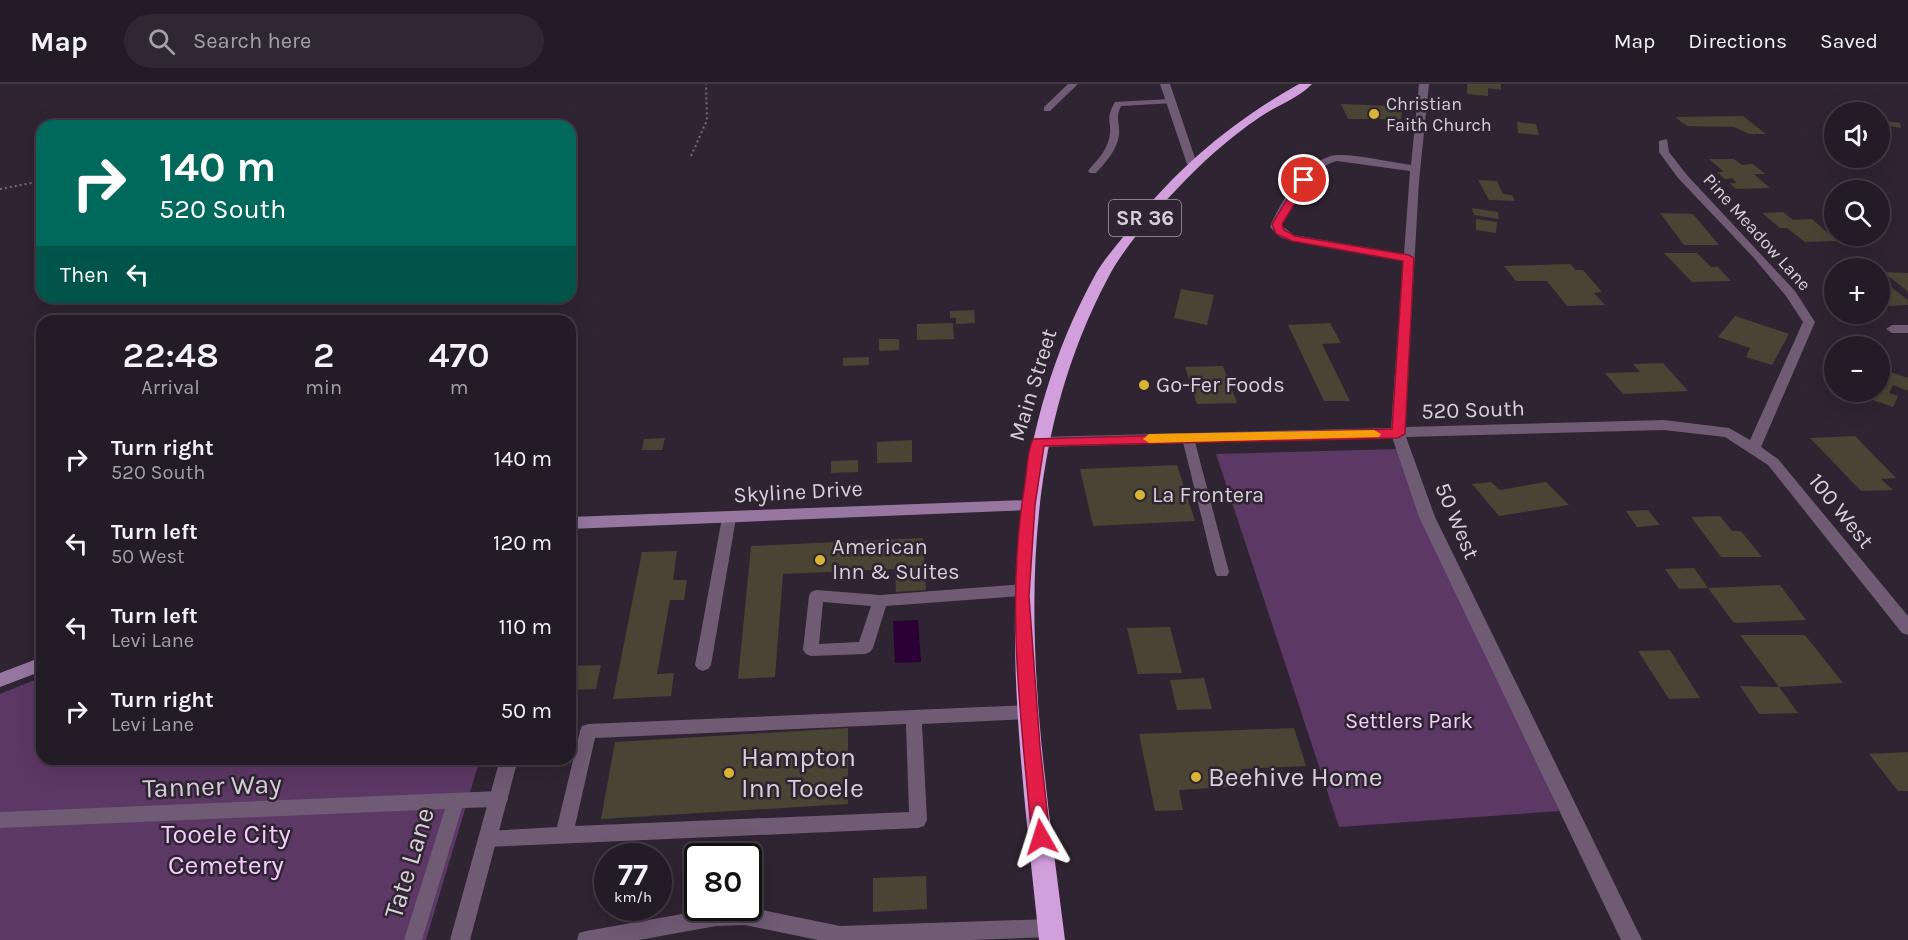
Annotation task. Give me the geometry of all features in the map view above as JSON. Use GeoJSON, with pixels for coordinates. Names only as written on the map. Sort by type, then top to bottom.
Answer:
{"type":"FeatureCollection","features":[{"type":"Feature","properties":{"kind":"highway","name":"Main Street"},"geometry":{"type":"LineString","coordinates":[[1051,934],[1030,712],[1023,590],[1028,505],[1038,442],[1054,380],[1071,335],[1102,275],[1160,198],[1192,164],[1236,127],[1307,84]]}},
{"type":"Feature","properties":{"kind":"street"},"geometry":{"type":"LineString","coordinates":[[1047,109],[1073,84]]}},
{"type":"Feature","properties":{"kind":"street"},"geometry":{"type":"LineString","coordinates":[[1165,84],[1192,164]]}},
{"type":"Feature","properties":{"kind":"street","name":"50 West"},"geometry":{"type":"LineString","coordinates":[[1424,84],[1415,169],[1398,434],[1427,517],[1632,940]]}},
{"type":"Feature","properties":{"kind":"street","name":"Pine Meadow Lane"},"geometry":{"type":"LineString","coordinates":[[1664,141],[1664,152],[1682,177],[1758,256],[1791,294],[1809,322],[1753,449]]}},
{"type":"Feature","properties":{"kind":"street"},"geometry":{"type":"LineString","coordinates":[[1409,258],[1292,238],[1276,228],[1298,186],[1325,160],[1415,169]]}},
{"type":"Feature","properties":{"kind":"street"},"geometry":{"type":"LineString","coordinates":[[1892,329],[1908,329]]}},
{"type":"Feature","properties":{"kind":"street","name":"520 South"},"geometry":{"type":"LineString","coordinates":[[1038,442],[1398,434],[1664,424],[1729,434]]}},
{"type":"Feature","properties":{"kind":"street","name":"100 West"},"geometry":{"type":"LineString","coordinates":[[1729,434],[1773,462],[1908,628]]}},
{"type":"Feature","properties":{"kind":"street","name":"Skyline Drive"},"geometry":{"type":"LineString","coordinates":[[576,523],[1028,505]]}},
{"type":"Feature","properties":{"kind":"street"},"geometry":{"type":"LineString","coordinates":[[0,680],[36,666]]}},
{"type":"Feature","properties":{"kind":"street"},"geometry":{"type":"LineString","coordinates":[[460,940],[508,765]]}},
{"type":"Feature","properties":{"kind":"lane"},"geometry":{"type":"LineString","coordinates":[[1093,171],[1107,155],[1114,140],[1116,130],[1112,116],[1118,104],[1171,101]]}},
{"type":"Feature","properties":{"kind":"lane"},"geometry":{"type":"LineString","coordinates":[[1188,438],[1222,572]]}},
{"type":"Feature","properties":{"kind":"lane"},"geometry":{"type":"LineString","coordinates":[[703,665],[729,518]]}},
{"type":"Feature","properties":{"kind":"lane"},"geometry":{"type":"LineString","coordinates":[[880,601],[865,648],[811,650],[816,596],[880,601],[1023,590]]}},
{"type":"Feature","properties":{"kind":"lane"},"geometry":{"type":"LineString","coordinates":[[564,835],[588,731],[1030,712]]}},
{"type":"Feature","properties":{"kind":"lane"},"geometry":{"type":"LineString","coordinates":[[488,839],[918,820],[914,717]]}},
{"type":"Feature","properties":{"kind":"lane","name":"Tanner Way"},"geometry":{"type":"LineString","coordinates":[[0,820],[499,799]]}},
{"type":"Feature","properties":{"kind":"lane","name":"Tate Lane"},"geometry":{"type":"LineString","coordinates":[[413,940],[456,801]]}},
{"type":"Feature","properties":{"kind":"lane"},"geometry":{"type":"LineString","coordinates":[[586,940],[716,917],[745,916],[840,935],[1051,934]]}},
{"type":"Feature","properties":{"kind":"path"},"geometry":{"type":"LineString","coordinates":[[691,156],[707,120],[706,84]]}},
{"type":"Feature","properties":{"kind":"path"},"geometry":{"type":"LineString","coordinates":[[0,189],[36,183]]}},
{"type":"Feature","properties":{"kind":"green space","name":"Settlers Park"},"geometry":{"type":"Polygon","coordinates":[[[1397,449],[1559,811],[1339,827],[1216,454],[1397,449]]]}},
{"type":"Feature","properties":{"kind":"green space","name":"Tooele City Cemetery"},"geometry":{"type":"Polygon","coordinates":[[[36,679],[36,765],[478,765],[426,940],[0,940],[0,694],[36,679]]]}},
{"type":"Feature","properties":{"kind":"shaded area"},"geometry":{"type":"Polygon","coordinates":[[[918,620],[921,662],[895,663],[893,621],[918,620]]]}},
{"type":"Feature","properties":{"kind":"building"},"geometry":{"type":"Polygon","coordinates":[[[1467,84],[1501,84],[1501,90],[1488,88],[1488,96],[1467,94],[1467,84]]]}},
{"type":"Feature","properties":{"kind":"building"},"geometry":{"type":"Polygon","coordinates":[[[1341,104],[1392,106],[1394,109],[1402,110],[1401,119],[1348,119],[1341,104]]]}},
{"type":"Feature","properties":{"kind":"building"},"geometry":{"type":"Polygon","coordinates":[[[1743,116],[1766,134],[1749,134],[1734,127],[1687,126],[1675,117],[1743,116]]]}},
{"type":"Feature","properties":{"kind":"building"},"geometry":{"type":"Polygon","coordinates":[[[1517,122],[1536,124],[1539,135],[1518,133],[1517,122]]]}},
{"type":"Feature","properties":{"kind":"building"},"geometry":{"type":"Polygon","coordinates":[[[1890,122],[1900,123],[1901,128],[1890,126],[1890,122]]]}},
{"type":"Feature","properties":{"kind":"building"},"geometry":{"type":"Polygon","coordinates":[[[1709,159],[1734,159],[1742,165],[1753,164],[1765,174],[1754,174],[1770,188],[1736,189],[1729,183],[1737,183],[1732,178],[1725,179],[1717,172],[1724,172],[1709,159]]]}},
{"type":"Feature","properties":{"kind":"building"},"geometry":{"type":"Polygon","coordinates":[[[1478,180],[1497,181],[1503,194],[1512,195],[1515,201],[1489,200],[1478,180]]]}},
{"type":"Feature","properties":{"kind":"building"},"geometry":{"type":"Polygon","coordinates":[[[1472,208],[1498,212],[1499,219],[1474,215],[1472,208]]]}},
{"type":"Feature","properties":{"kind":"building"},"geometry":{"type":"Polygon","coordinates":[[[1783,212],[1793,220],[1812,219],[1824,230],[1824,241],[1805,242],[1787,228],[1780,228],[1762,213],[1783,212]]]}},
{"type":"Feature","properties":{"kind":"building"},"geometry":{"type":"Polygon","coordinates":[[[1660,213],[1693,214],[1719,245],[1684,245],[1660,213]]]}},
{"type":"Feature","properties":{"kind":"building"},"geometry":{"type":"Polygon","coordinates":[[[1476,219],[1497,222],[1496,233],[1476,230],[1476,219]]]}},
{"type":"Feature","properties":{"kind":"building"},"geometry":{"type":"Polygon","coordinates":[[[1664,253],[1697,253],[1711,267],[1718,267],[1731,281],[1692,282],[1664,253]]]}},
{"type":"Feature","properties":{"kind":"building"},"geometry":{"type":"Polygon","coordinates":[[[1570,264],[1576,270],[1583,270],[1602,292],[1594,293],[1605,305],[1567,306],[1547,281],[1516,281],[1504,266],[1570,264]]]}},
{"type":"Feature","properties":{"kind":"building"},"geometry":{"type":"Polygon","coordinates":[[[1890,272],[1908,273],[1908,292],[1890,277],[1890,272]]]}},
{"type":"Feature","properties":{"kind":"building"},"geometry":{"type":"Polygon","coordinates":[[[1890,286],[1908,300],[1908,305],[1890,306],[1890,286]]]}},
{"type":"Feature","properties":{"kind":"building"},"geometry":{"type":"Polygon","coordinates":[[[1181,289],[1214,295],[1207,325],[1174,318],[1181,289]]]}},
{"type":"Feature","properties":{"kind":"building"},"geometry":{"type":"Polygon","coordinates":[[[974,310],[975,323],[956,324],[956,318],[950,318],[950,311],[974,310]]]}},
{"type":"Feature","properties":{"kind":"building"},"geometry":{"type":"Polygon","coordinates":[[[1735,316],[1789,334],[1772,365],[1746,357],[1750,348],[1718,337],[1735,316]]]}},
{"type":"Feature","properties":{"kind":"building"},"geometry":{"type":"Polygon","coordinates":[[[953,323],[954,339],[917,340],[917,324],[953,323]]]}},
{"type":"Feature","properties":{"kind":"building"},"geometry":{"type":"Polygon","coordinates":[[[1330,323],[1341,343],[1322,344],[1350,401],[1324,401],[1288,325],[1330,323]]]}},
{"type":"Feature","properties":{"kind":"building"},"geometry":{"type":"Polygon","coordinates":[[[879,339],[899,339],[899,350],[879,351],[879,339]]]}},
{"type":"Feature","properties":{"kind":"building"},"geometry":{"type":"Polygon","coordinates":[[[869,357],[869,365],[843,366],[843,358],[869,357]]]}},
{"type":"Feature","properties":{"kind":"building"},"geometry":{"type":"Polygon","coordinates":[[[1663,363],[1688,391],[1623,394],[1605,373],[1640,372],[1633,364],[1663,363]]]}},
{"type":"Feature","properties":{"kind":"building"},"geometry":{"type":"Polygon","coordinates":[[[1223,366],[1237,403],[1197,404],[1185,367],[1223,366]]]}},
{"type":"Feature","properties":{"kind":"building"},"geometry":{"type":"Polygon","coordinates":[[[1890,372],[1908,378],[1908,391],[1893,385],[1890,391],[1890,372]]]}},
{"type":"Feature","properties":{"kind":"building"},"geometry":{"type":"Polygon","coordinates":[[[1890,393],[1898,396],[1893,407],[1879,402],[1890,402],[1890,393]]]}},
{"type":"Feature","properties":{"kind":"building"},"geometry":{"type":"Polygon","coordinates":[[[1855,436],[1896,478],[1881,479],[1893,490],[1861,491],[1810,438],[1855,436]]]}},
{"type":"Feature","properties":{"kind":"building"},"geometry":{"type":"Polygon","coordinates":[[[665,438],[662,450],[642,450],[644,439],[665,438]]]}},
{"type":"Feature","properties":{"kind":"building"},"geometry":{"type":"Polygon","coordinates":[[[912,440],[912,462],[877,463],[877,442],[912,440]]]}},
{"type":"Feature","properties":{"kind":"building"},"geometry":{"type":"Polygon","coordinates":[[[858,460],[858,472],[831,473],[831,461],[858,460]]]}},
{"type":"Feature","properties":{"kind":"building"},"geometry":{"type":"Polygon","coordinates":[[[1177,465],[1195,521],[1093,526],[1080,469],[1177,465]]]}},
{"type":"Feature","properties":{"kind":"building"},"geometry":{"type":"Polygon","coordinates":[[[1491,482],[1500,490],[1546,482],[1569,505],[1499,516],[1472,484],[1491,482]]]}},
{"type":"Feature","properties":{"kind":"building"},"geometry":{"type":"Polygon","coordinates":[[[1648,510],[1660,525],[1637,527],[1626,511],[1648,510]]]}},
{"type":"Feature","properties":{"kind":"building"},"geometry":{"type":"Polygon","coordinates":[[[1720,516],[1732,531],[1741,531],[1762,557],[1721,557],[1691,517],[1720,516]]]}},
{"type":"Feature","properties":{"kind":"building"},"geometry":{"type":"Polygon","coordinates":[[[923,538],[926,590],[896,592],[895,569],[783,574],[775,677],[738,679],[751,546],[923,538]]]}},
{"type":"Feature","properties":{"kind":"building"},"geometry":{"type":"Polygon","coordinates":[[[677,551],[673,580],[687,580],[684,600],[670,600],[657,674],[674,673],[671,696],[613,699],[642,552],[677,551]]]}},
{"type":"Feature","properties":{"kind":"building"},"geometry":{"type":"Polygon","coordinates":[[[1694,568],[1708,588],[1679,589],[1665,569],[1694,568]]]}},
{"type":"Feature","properties":{"kind":"building"},"geometry":{"type":"Polygon","coordinates":[[[1780,585],[1806,620],[1734,623],[1708,588],[1780,585]]]}},
{"type":"Feature","properties":{"kind":"building"},"geometry":{"type":"Polygon","coordinates":[[[1170,627],[1182,673],[1138,674],[1127,628],[1170,627]]]}},
{"type":"Feature","properties":{"kind":"building"},"geometry":{"type":"Polygon","coordinates":[[[1740,635],[1805,635],[1843,683],[1779,687],[1740,635]]]}},
{"type":"Feature","properties":{"kind":"building"},"geometry":{"type":"Polygon","coordinates":[[[1670,650],[1700,698],[1669,699],[1638,651],[1670,650]]]}},
{"type":"Feature","properties":{"kind":"building"},"geometry":{"type":"Polygon","coordinates":[[[601,665],[596,689],[576,690],[576,666],[601,665]]]}},
{"type":"Feature","properties":{"kind":"building"},"geometry":{"type":"Polygon","coordinates":[[[1204,678],[1212,709],[1177,710],[1170,680],[1204,678]]]}},
{"type":"Feature","properties":{"kind":"building"},"geometry":{"type":"Polygon","coordinates":[[[1740,686],[1779,687],[1798,713],[1759,714],[1740,686]]]}},
{"type":"Feature","properties":{"kind":"building","name":"Hampton Inn Tooele"},"geometry":{"type":"Polygon","coordinates":[[[848,728],[848,804],[601,819],[615,742],[848,728]]]}},
{"type":"Feature","properties":{"kind":"building","name":"Beehive Home"},"geometry":{"type":"Polygon","coordinates":[[[1294,728],[1306,766],[1241,769],[1246,786],[1179,790],[1183,810],[1155,811],[1139,734],[1294,728]]]}},
{"type":"Feature","properties":{"kind":"building"},"geometry":{"type":"Polygon","coordinates":[[[1908,752],[1908,791],[1898,791],[1869,754],[1908,752]]]}},
{"type":"Feature","properties":{"kind":"building"},"geometry":{"type":"Polygon","coordinates":[[[926,876],[927,909],[873,912],[873,878],[926,876]]]}},
{"type":"Feature","properties":{"kind":"slow traffic"},"geometry":{"type":"LineString","coordinates":[[1149,439],[1374,434]]}},
{"type":"Feature","properties":{"kind":"place","name":"Christian Faith Church"},"geometry":{"type":"Point","coordinates":[1374,114]}},
{"type":"Feature","properties":{"kind":"place","name":"Go-Fer Foods"},"geometry":{"type":"Point","coordinates":[1144,385]}},
{"type":"Feature","properties":{"kind":"place","name":"La Frontera"},"geometry":{"type":"Point","coordinates":[1140,495]}},
{"type":"Feature","properties":{"kind":"place","name":"American Inn & Suites"},"geometry":{"type":"Point","coordinates":[820,560]}},
{"type":"Feature","properties":{"kind":"place","name":"Hampton Inn Tooele"},"geometry":{"type":"Point","coordinates":[729,773]}},
{"type":"Feature","properties":{"kind":"place","name":"Beehive Home"},"geometry":{"type":"Point","coordinates":[1196,777]}},
{"type":"Feature","properties":{"kind":"route"},"geometry":{"type":"LineString","coordinates":[[1041,837],[1032,747],[1022,596],[1028,505],[1038,442],[1398,434],[1409,258],[1284,235],[1276,228],[1277,224],[1298,186],[1304,180]]}}]}
